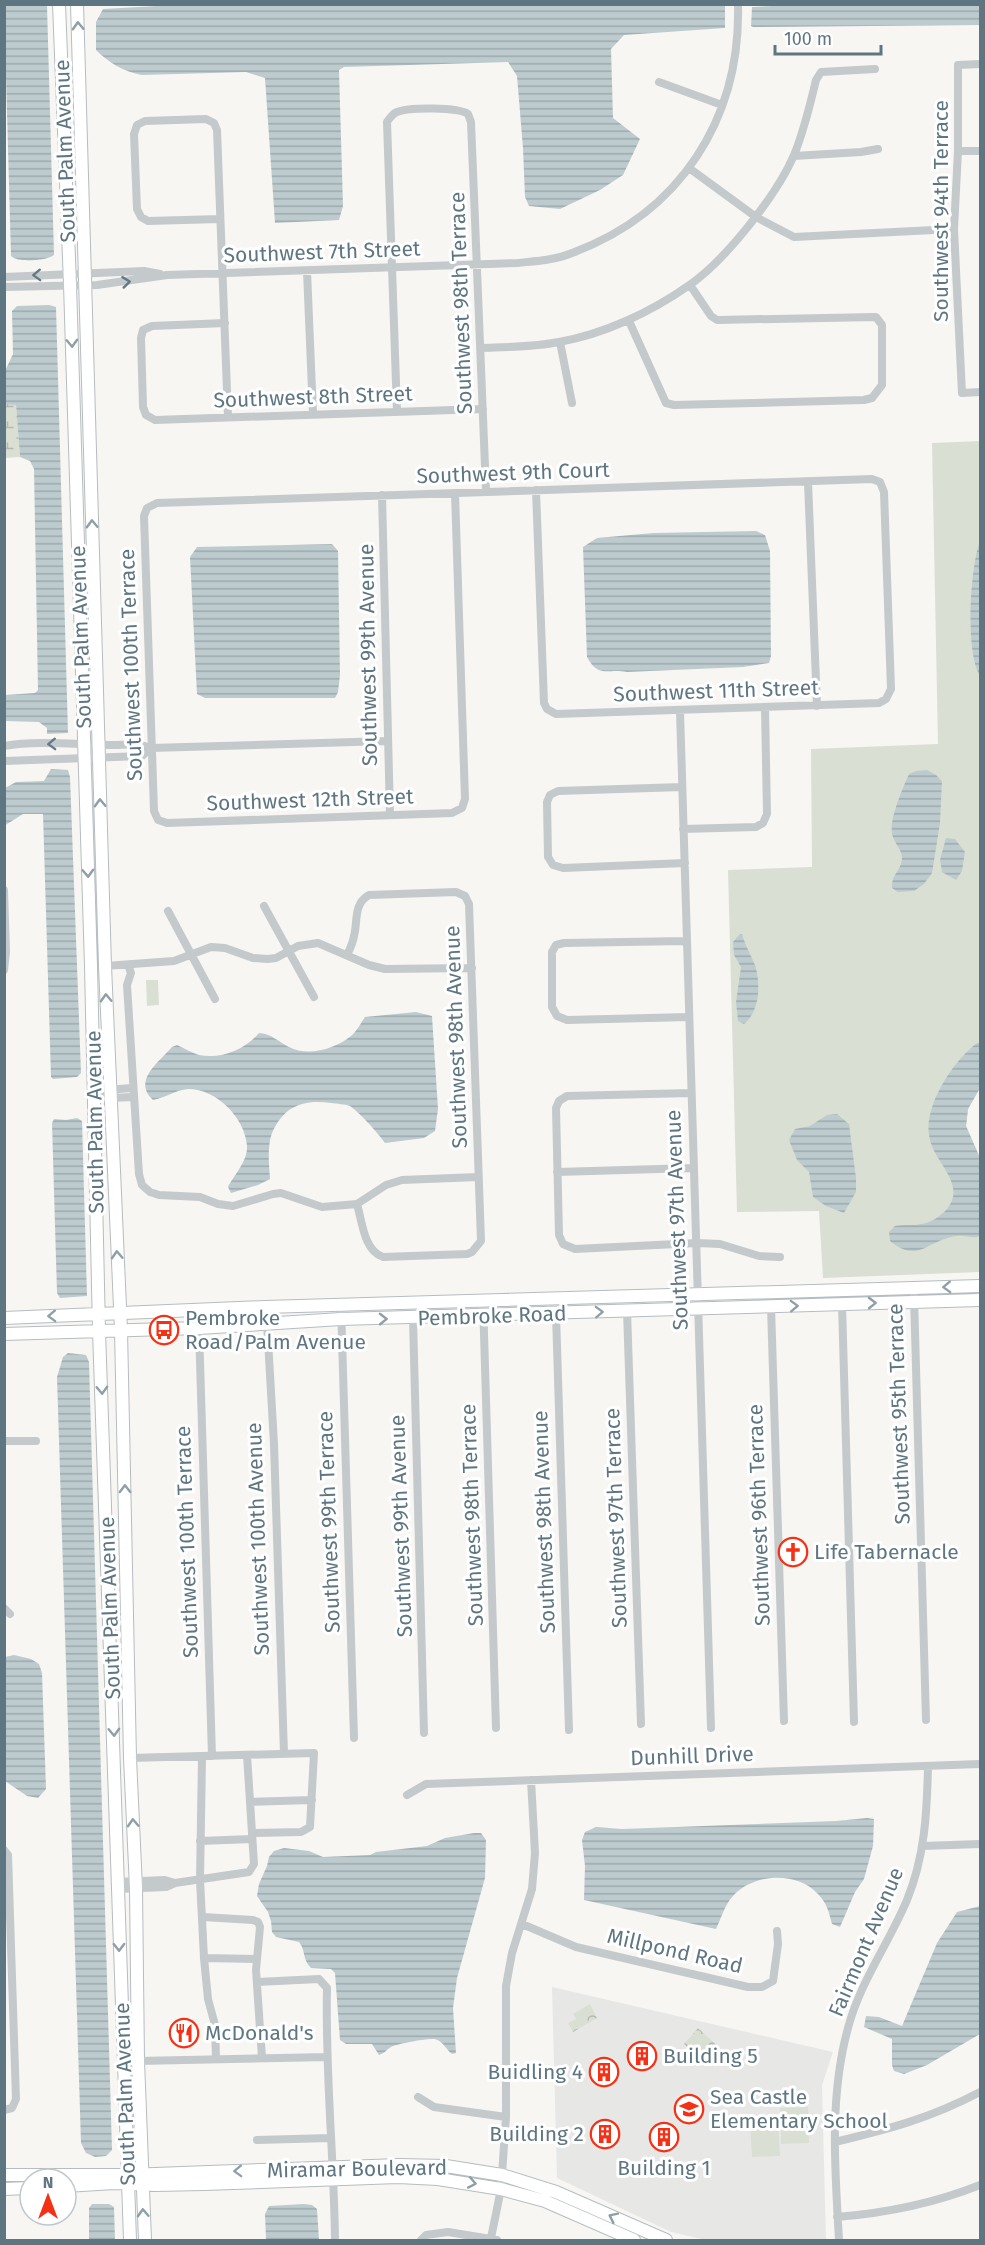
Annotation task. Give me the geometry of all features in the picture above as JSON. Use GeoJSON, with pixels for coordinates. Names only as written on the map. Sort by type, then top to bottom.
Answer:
{"type":"FeatureCollection","features":[{"type":"Feature","properties":{"kind":"main road","name":"South Palm Avenue"},"geometry":{"type":"LineString","coordinates":[[59,4],[70,279],[99,1331],[130,2241]]}},
{"type":"Feature","properties":{"kind":"main road","name":"South Palm Avenue"},"geometry":{"type":"LineString","coordinates":[[77,4],[105,966],[121,1330],[130,1758],[136,1885],[138,2061],[145,2241]]}},
{"type":"Feature","properties":{"kind":"main road","name":"Pembroke Road"},"geometry":{"type":"LineString","coordinates":[[4,1318],[340,1305],[981,1286]]}},
{"type":"Feature","properties":{"kind":"main road","name":"Pembroke Road"},"geometry":{"type":"LineString","coordinates":[[4,1334],[199,1328],[341,1319],[981,1300]]}},
{"type":"Feature","properties":{"kind":"main road","name":"Miramar Boulevard"},"geometry":{"type":"LineString","coordinates":[[334,2173],[399,2164],[446,2166],[502,2175],[573,2198],[666,2241]]}},
{"type":"Feature","properties":{"kind":"main road","name":"Miramar Boulevard"},"geometry":{"type":"LineString","coordinates":[[128,2179],[334,2173],[461,2181],[501,2189],[568,2209],[634,2241]]}},
{"type":"Feature","properties":{"kind":"main road"},"geometry":{"type":"LineString","coordinates":[[4,2175],[128,2179]]}},
{"type":"Feature","properties":{"kind":"main road"},"geometry":{"type":"LineString","coordinates":[[78,2185],[128,2179]]}},
{"type":"Feature","properties":{"kind":"street","name":"Southwest 7th Street"},"geometry":{"type":"LineString","coordinates":[[4,277],[84,279],[123,283],[166,275],[478,264],[547,260],[571,254],[615,234],[651,210],[689,168],[709,138],[722,105],[736,57],[738,4]]}},
{"type":"Feature","properties":{"kind":"street","name":"Southwest 94th Terrace"},"geometry":{"type":"LineString","coordinates":[[981,64],[958,65],[958,151],[954,229],[962,393],[981,392]]}},
{"type":"Feature","properties":{"kind":"street"},"geometry":{"type":"LineString","coordinates":[[481,348],[560,342],[629,321],[690,285],[716,261],[756,217],[794,156],[816,80],[821,72],[875,69]]}},
{"type":"Feature","properties":{"kind":"street"},"geometry":{"type":"LineString","coordinates":[[659,82],[722,105]]}},
{"type":"Feature","properties":{"kind":"street","name":"Southwest 98th Terrace"},"geometry":{"type":"LineString","coordinates":[[392,268],[387,122],[392,115],[404,110],[458,109],[468,114],[471,122],[486,491]]}},
{"type":"Feature","properties":{"kind":"street"},"geometry":{"type":"LineString","coordinates":[[220,219],[148,221],[141,217],[137,209],[134,134],[138,125],[145,121],[206,119],[214,123],[217,130],[228,417]]}},
{"type":"Feature","properties":{"kind":"street"},"geometry":{"type":"LineString","coordinates":[[794,156],[861,152],[878,148]]}},
{"type":"Feature","properties":{"kind":"street"},"geometry":{"type":"LineString","coordinates":[[958,151],[981,151]]}},
{"type":"Feature","properties":{"kind":"street"},"geometry":{"type":"LineString","coordinates":[[689,168],[756,217],[794,237],[954,229]]}},
{"type":"Feature","properties":{"kind":"street"},"geometry":{"type":"LineString","coordinates":[[392,268],[397,412]]}},
{"type":"Feature","properties":{"kind":"street"},"geometry":{"type":"LineString","coordinates":[[307,271],[313,414]]}},
{"type":"Feature","properties":{"kind":"street","name":"Southwest 7th Street"},"geometry":{"type":"LineString","coordinates":[[4,287],[70,279]]}},
{"type":"Feature","properties":{"kind":"street"},"geometry":{"type":"LineString","coordinates":[[629,321],[666,403],[674,405],[864,400],[872,398],[882,385],[882,325],[876,317],[717,320],[711,316],[690,285]]}},
{"type":"Feature","properties":{"kind":"street","name":"Southwest 8th Street"},"geometry":{"type":"LineString","coordinates":[[225,323],[152,326],[143,330],[141,338],[143,407],[146,415],[155,420],[483,409]]}},
{"type":"Feature","properties":{"kind":"street"},"geometry":{"type":"LineString","coordinates":[[560,342],[572,403]]}},
{"type":"Feature","properties":{"kind":"street","name":"Southwest 9th Court"},"geometry":{"type":"LineString","coordinates":[[147,508],[157,503],[872,479],[880,482],[884,492],[891,688],[886,699]]}},
{"type":"Feature","properties":{"kind":"street"},"geometry":{"type":"LineString","coordinates":[[808,482],[817,706]]}},
{"type":"Feature","properties":{"kind":"street","name":"Southwest 11th Street"},"geometry":{"type":"LineString","coordinates":[[536,490],[544,703],[547,709],[556,714],[680,711],[879,703],[886,699]]}},
{"type":"Feature","properties":{"kind":"street","name":"Southwest 12th Street"},"geometry":{"type":"LineString","coordinates":[[158,820],[167,823],[452,813],[462,808],[465,799],[455,493]]}},
{"type":"Feature","properties":{"kind":"street","name":"Southwest 99th Avenue"},"geometry":{"type":"LineString","coordinates":[[382,495],[390,815]]}},
{"type":"Feature","properties":{"kind":"street","name":"Southwest 100th Terrace"},"geometry":{"type":"LineString","coordinates":[[147,508],[144,516],[151,748],[154,811],[158,820]]}},
{"type":"Feature","properties":{"kind":"street"},"geometry":{"type":"LineString","coordinates":[[683,829],[756,826],[763,823],[767,814],[765,708]]}},
{"type":"Feature","properties":{"kind":"street","name":"Southwest 97th Avenue"},"geometry":{"type":"LineString","coordinates":[[680,711],[711,1728]]}},
{"type":"Feature","properties":{"kind":"street"},"geometry":{"type":"LineString","coordinates":[[4,746],[84,742],[141,744],[151,748],[388,741]]}},
{"type":"Feature","properties":{"kind":"street"},"geometry":{"type":"LineString","coordinates":[[4,761],[142,756],[151,748]]}},
{"type":"Feature","properties":{"kind":"street"},"geometry":{"type":"LineString","coordinates":[[682,788],[558,791],[550,795],[547,802],[548,857],[553,865],[563,867],[685,863]]}},
{"type":"Feature","properties":{"kind":"street"},"geometry":{"type":"LineString","coordinates":[[4,890],[5,969]]}},
{"type":"Feature","properties":{"kind":"street","name":"Southwest 98th Avenue"},"geometry":{"type":"LineString","coordinates":[[347,955],[355,934],[358,906],[363,898],[375,894],[456,892],[465,896],[470,907],[481,1241],[467,1254],[383,1257],[376,1255],[370,1249],[357,1204]]}},
{"type":"Feature","properties":{"kind":"street"},"geometry":{"type":"LineString","coordinates":[[264,906],[314,997]]}},
{"type":"Feature","properties":{"kind":"street"},"geometry":{"type":"LineString","coordinates":[[168,911],[215,999]]}},
{"type":"Feature","properties":{"kind":"street"},"geometry":{"type":"LineString","coordinates":[[686,941],[556,945],[552,952],[552,1007],[557,1016],[567,1020],[689,1017]]}},
{"type":"Feature","properties":{"kind":"street"},"geometry":{"type":"LineString","coordinates":[[105,966],[174,961],[210,947],[253,958],[268,959],[303,944],[318,943],[385,969],[472,968]]}},
{"type":"Feature","properties":{"kind":"street"},"geometry":{"type":"LineString","coordinates":[[128,965],[130,973],[127,985],[139,1174],[142,1185],[150,1192],[200,1197],[218,1204],[233,1206],[280,1193],[318,1207],[357,1204],[392,1182],[411,1179],[478,1177]]}},
{"type":"Feature","properties":{"kind":"street"},"geometry":{"type":"LineString","coordinates":[[94,1094],[133,1093]]}},
{"type":"Feature","properties":{"kind":"street"},"geometry":{"type":"LineString","coordinates":[[691,1093],[567,1096],[559,1101],[556,1108],[557,1172],[559,1235],[563,1244],[575,1249],[720,1244],[759,1256],[780,1257]]}},
{"type":"Feature","properties":{"kind":"street"},"geometry":{"type":"LineString","coordinates":[[557,1172],[693,1168]]}},
{"type":"Feature","properties":{"kind":"street","name":"Southwest 95th Terrace"},"geometry":{"type":"LineString","coordinates":[[914,1288],[926,1719]]}},
{"type":"Feature","properties":{"kind":"street","name":"Southwest 98th Terrace"},"geometry":{"type":"LineString","coordinates":[[483,1301],[496,1728]]}},
{"type":"Feature","properties":{"kind":"street"},"geometry":{"type":"LineString","coordinates":[[842,1304],[854,1722]]}},
{"type":"Feature","properties":{"kind":"street","name":"Southwest 99th Terrace"},"geometry":{"type":"LineString","coordinates":[[340,1305],[354,1738]]}},
{"type":"Feature","properties":{"kind":"street","name":"Southwest 96th Terrace"},"geometry":{"type":"LineString","coordinates":[[771,1307],[784,1721]]}},
{"type":"Feature","properties":{"kind":"street","name":"Southwest 97th Terrace"},"geometry":{"type":"LineString","coordinates":[[627,1311],[641,1724]]}},
{"type":"Feature","properties":{"kind":"street","name":"Southwest 98th Avenue"},"geometry":{"type":"LineString","coordinates":[[556,1314],[569,1730]]}},
{"type":"Feature","properties":{"kind":"street","name":"Southwest 99th Avenue"},"geometry":{"type":"LineString","coordinates":[[413,1318],[424,1732]]}},
{"type":"Feature","properties":{"kind":"street","name":"Southwest 100th Avenue"},"geometry":{"type":"LineString","coordinates":[[267,1323],[274,1444],[284,1754]]}},
{"type":"Feature","properties":{"kind":"street","name":"Southwest 100th Terrace"},"geometry":{"type":"LineString","coordinates":[[199,1328],[212,1756]]}},
{"type":"Feature","properties":{"kind":"street"},"geometry":{"type":"LineString","coordinates":[[4,1440],[36,1441]]}},
{"type":"Feature","properties":{"kind":"street"},"geometry":{"type":"LineString","coordinates":[[130,1758],[314,1753],[310,1827],[300,1832],[200,1841]]}},
{"type":"Feature","properties":{"kind":"street"},"geometry":{"type":"LineString","coordinates":[[117,1886],[165,1880],[175,1883],[252,1870],[254,1864],[247,1755]]}},
{"type":"Feature","properties":{"kind":"street"},"geometry":{"type":"LineString","coordinates":[[202,1757],[200,1880],[204,1958],[208,1999],[215,2025],[216,2059]]}},
{"type":"Feature","properties":{"kind":"street","name":"Dunhill Drive"},"geometry":{"type":"LineString","coordinates":[[407,1795],[426,1784],[981,1764]]}},
{"type":"Feature","properties":{"kind":"street","name":"Fairmont Avenue"},"geometry":{"type":"LineString","coordinates":[[838,2241],[836,2094],[848,2026],[861,1992],[908,1898],[926,1828],[928,1766]]}},
{"type":"Feature","properties":{"kind":"street"},"geometry":{"type":"LineString","coordinates":[[421,2241],[426,2235],[435,2232],[494,2240],[501,2189],[506,2117],[506,1986],[512,1953],[532,1889],[535,1853],[531,1780]]}},
{"type":"Feature","properties":{"kind":"street"},"geometry":{"type":"LineString","coordinates":[[250,1802],[312,1800]]}},
{"type":"Feature","properties":{"kind":"street"},"geometry":{"type":"LineString","coordinates":[[922,1846],[981,1844]]}},
{"type":"Feature","properties":{"kind":"street"},"geometry":{"type":"LineString","coordinates":[[4,1850],[8,1855],[16,2099],[8,2109]]}},
{"type":"Feature","properties":{"kind":"street"},"geometry":{"type":"LineString","coordinates":[[203,1917],[258,1922],[260,1927],[257,1982],[262,2058]]}},
{"type":"Feature","properties":{"kind":"street","name":"Millpond Road"},"geometry":{"type":"LineString","coordinates":[[522,1924],[576,1947],[748,1987],[762,1987],[774,1981],[777,1931]]}},
{"type":"Feature","properties":{"kind":"street"},"geometry":{"type":"LineString","coordinates":[[204,1958],[258,1959]]}},
{"type":"Feature","properties":{"kind":"street"},"geometry":{"type":"LineString","coordinates":[[257,1982],[319,1979],[327,1988],[327,2057],[334,2173],[335,2241]]}},
{"type":"Feature","properties":{"kind":"street"},"geometry":{"type":"LineString","coordinates":[[138,2061],[327,2057]]}},
{"type":"Feature","properties":{"kind":"street"},"geometry":{"type":"LineString","coordinates":[[835,2142],[907,2124],[956,2105],[981,2092]]}},
{"type":"Feature","properties":{"kind":"street"},"geometry":{"type":"LineString","coordinates":[[418,2097],[434,2107],[506,2117]]}},
{"type":"Feature","properties":{"kind":"street"},"geometry":{"type":"LineString","coordinates":[[257,2140],[331,2138]]}},
{"type":"Feature","properties":{"kind":"street"},"geometry":{"type":"LineString","coordinates":[[837,2217],[880,2213],[929,2202],[981,2185]]}},
{"type":"Feature","properties":{"kind":"shaded area"},"geometry":{"type":"Polygon","coordinates":[[[193,4],[725,4],[725,28],[624,35],[611,49],[613,118],[640,139],[623,175],[600,190],[560,209],[529,206],[525,197],[517,76],[508,62],[344,67],[339,70],[343,206],[339,220],[275,223],[265,78],[246,72],[142,75],[117,66],[96,50],[96,22],[103,9],[193,4]]]}},
{"type":"Feature","properties":{"kind":"shaded area"},"geometry":{"type":"Polygon","coordinates":[[[818,4],[980,5],[980,25],[751,26],[752,7],[818,4]]]}},
{"type":"Feature","properties":{"kind":"shaded area"},"geometry":{"type":"Polygon","coordinates":[[[4,5],[47,5],[54,255],[39,260],[20,260],[11,256],[4,5]]]}},
{"type":"Feature","properties":{"kind":"shaded area"},"geometry":{"type":"Polygon","coordinates":[[[49,305],[56,307],[68,733],[47,734],[47,728],[39,722],[5,721],[5,695],[35,693],[38,690],[34,469],[30,461],[20,457],[16,405],[5,404],[5,371],[13,354],[12,311],[17,306],[49,305]]]}},
{"type":"Feature","properties":{"kind":"shaded area"},"geometry":{"type":"Polygon","coordinates":[[[756,531],[765,535],[770,551],[771,656],[769,663],[743,667],[627,672],[604,671],[591,664],[587,657],[583,547],[597,538],[653,533],[756,531]]]}},
{"type":"Feature","properties":{"kind":"shaded area"},"geometry":{"type":"Polygon","coordinates":[[[980,541],[980,676],[972,649],[971,610],[974,570],[980,541]]]}},
{"type":"Feature","properties":{"kind":"shaded area"},"geometry":{"type":"Polygon","coordinates":[[[332,544],[338,551],[340,675],[335,698],[205,698],[197,694],[190,557],[197,547],[332,544]]]}},
{"type":"Feature","properties":{"kind":"shaded area"},"geometry":{"type":"Polygon","coordinates":[[[51,769],[68,770],[70,777],[81,1073],[77,1077],[53,1079],[51,1077],[43,814],[23,814],[4,826],[5,788],[16,782],[44,781],[51,769]]]}},
{"type":"Feature","properties":{"kind":"shaded area"},"geometry":{"type":"Polygon","coordinates":[[[927,770],[942,781],[940,823],[932,873],[924,884],[914,891],[898,892],[892,888],[892,883],[902,858],[894,840],[892,823],[909,774],[927,770]]]}},
{"type":"Feature","properties":{"kind":"shaded area"},"geometry":{"type":"Polygon","coordinates":[[[946,838],[955,839],[965,852],[962,871],[956,880],[942,872],[940,860],[946,838]]]}},
{"type":"Feature","properties":{"kind":"shaded area"},"geometry":{"type":"Polygon","coordinates":[[[742,934],[755,965],[758,980],[756,1005],[744,1024],[738,1021],[736,1002],[741,967],[734,955],[733,942],[742,934]]]}},
{"type":"Feature","properties":{"kind":"shaded area"},"geometry":{"type":"Polygon","coordinates":[[[416,1012],[432,1016],[438,1109],[435,1131],[424,1138],[385,1143],[350,1106],[312,1102],[295,1106],[282,1116],[270,1138],[270,1179],[231,1193],[228,1187],[243,1162],[247,1146],[241,1125],[228,1107],[199,1090],[183,1090],[153,1100],[147,1093],[146,1079],[150,1072],[172,1047],[177,1045],[199,1055],[216,1056],[232,1052],[247,1044],[259,1033],[263,1033],[296,1050],[321,1050],[345,1041],[355,1032],[365,1017],[416,1012]]]}},
{"type":"Feature","properties":{"kind":"shaded area"},"geometry":{"type":"Polygon","coordinates":[[[977,1043],[980,1043],[980,1088],[968,1109],[966,1126],[980,1158],[980,1236],[947,1238],[916,1251],[900,1248],[890,1241],[889,1232],[895,1226],[919,1225],[935,1219],[946,1210],[952,1200],[952,1182],[936,1154],[929,1135],[931,1110],[950,1072],[977,1043]]]}},
{"type":"Feature","properties":{"kind":"shaded area"},"geometry":{"type":"Polygon","coordinates":[[[837,1114],[849,1124],[856,1178],[856,1192],[844,1213],[826,1206],[813,1197],[809,1172],[797,1160],[789,1140],[795,1129],[810,1126],[827,1115],[837,1114]]]}},
{"type":"Feature","properties":{"kind":"shaded area"},"geometry":{"type":"Polygon","coordinates":[[[77,1118],[82,1121],[87,1296],[60,1298],[57,1293],[52,1123],[54,1119],[77,1118]]]}},
{"type":"Feature","properties":{"kind":"shaded area"},"geometry":{"type":"Polygon","coordinates":[[[68,1353],[86,1355],[89,1362],[112,2150],[106,2156],[95,2157],[86,2153],[81,2143],[57,1377],[63,1357],[68,1353]]]}},
{"type":"Feature","properties":{"kind":"shaded area"},"geometry":{"type":"Polygon","coordinates":[[[14,1655],[31,1659],[39,1664],[42,1673],[46,1789],[38,1798],[27,1796],[5,1781],[5,1657],[14,1655]]]}},
{"type":"Feature","properties":{"kind":"shaded area"},"geometry":{"type":"Polygon","coordinates":[[[874,1819],[873,1846],[864,1879],[855,1892],[840,1927],[832,1924],[826,1905],[818,1894],[799,1881],[787,1878],[764,1879],[742,1888],[728,1903],[716,1929],[584,1900],[585,1866],[582,1840],[585,1832],[596,1827],[622,1829],[874,1819]]]}},
{"type":"Feature","properties":{"kind":"shaded area"},"geometry":{"type":"Polygon","coordinates":[[[481,1833],[486,1840],[485,1878],[457,1978],[453,2008],[456,2053],[452,2054],[440,2041],[434,2039],[399,2044],[379,2055],[372,2044],[346,2044],[340,2040],[335,1973],[331,1969],[311,1968],[299,1942],[276,1937],[272,1932],[268,1912],[257,1896],[269,1857],[274,1851],[284,1848],[309,1851],[323,1857],[370,1855],[376,1852],[427,1846],[445,1838],[481,1833]]]}},
{"type":"Feature","properties":{"kind":"shaded area"},"geometry":{"type":"Polygon","coordinates":[[[980,1906],[980,2034],[927,2065],[904,2074],[894,2071],[892,2039],[864,2027],[866,2016],[879,2017],[902,2026],[937,1943],[957,1912],[980,1906]]]}},
{"type":"Feature","properties":{"kind":"shaded area","name":"Sea Castle Elementary School"},"geometry":{"type":"Polygon","coordinates":[[[552,1987],[833,2052],[822,2085],[826,2240],[706,2240],[671,2232],[557,2178],[552,1987]]]}},
{"type":"Feature","properties":{"kind":"shaded area"},"geometry":{"type":"Polygon","coordinates":[[[92,2204],[109,2204],[114,2207],[115,2240],[89,2240],[89,2208],[92,2204]]]}},
{"type":"Feature","properties":{"kind":"shaded area"},"geometry":{"type":"Polygon","coordinates":[[[312,2205],[317,2209],[319,2240],[266,2240],[265,2214],[269,2206],[312,2205]]]}},
{"type":"Feature","properties":{"kind":"green space"},"geometry":{"type":"Polygon","coordinates":[[[4,404],[16,405],[20,457],[5,458],[4,404]]]}},
{"type":"Feature","properties":{"kind":"green space"},"geometry":{"type":"Polygon","coordinates":[[[980,441],[980,1088],[968,1109],[966,1126],[980,1158],[980,1272],[823,1278],[819,1211],[737,1212],[728,870],[812,867],[811,749],[938,744],[932,443],[980,441]]]}},
{"type":"Feature","properties":{"kind":"green space"},"geometry":{"type":"Polygon","coordinates":[[[146,980],[158,980],[159,1005],[147,1006],[146,980]]]}},
{"type":"Feature","properties":{"kind":"green space"},"geometry":{"type":"Polygon","coordinates":[[[590,2004],[597,2018],[573,2032],[568,2023],[576,2019],[573,2014],[590,2004]]]}},
{"type":"Feature","properties":{"kind":"green space"},"geometry":{"type":"Polygon","coordinates":[[[698,2028],[723,2051],[708,2067],[704,2063],[707,2058],[697,2049],[693,2052],[684,2044],[698,2028]]]}},
{"type":"Feature","properties":{"kind":"green space"},"geometry":{"type":"Polygon","coordinates":[[[808,2107],[809,2143],[781,2144],[780,2108],[808,2107]]]}},
{"type":"Feature","properties":{"kind":"green space"},"geometry":{"type":"Polygon","coordinates":[[[778,2122],[780,2156],[752,2157],[750,2123],[778,2122]]]}},
{"type":"Feature","properties":{"kind":"place","name":"Pembroke Road/Palm Avenue"},"geometry":{"type":"Point","coordinates":[164,1330]}},
{"type":"Feature","properties":{"kind":"place","name":"Life Tabernacle"},"geometry":{"type":"Point","coordinates":[793,1552]}},
{"type":"Feature","properties":{"kind":"place","name":"McDonald's"},"geometry":{"type":"Point","coordinates":[184,2033]}},
{"type":"Feature","properties":{"kind":"place","name":"Building 5"},"geometry":{"type":"Point","coordinates":[642,2056]}},
{"type":"Feature","properties":{"kind":"place","name":"Buidling 4"},"geometry":{"type":"Point","coordinates":[604,2072]}},
{"type":"Feature","properties":{"kind":"place","name":"Sea Castle Elementary School"},"geometry":{"type":"Point","coordinates":[689,2109]}},
{"type":"Feature","properties":{"kind":"place","name":"Building 2"},"geometry":{"type":"Point","coordinates":[605,2134]}},
{"type":"Feature","properties":{"kind":"place","name":"Building 1"},"geometry":{"type":"Point","coordinates":[664,2137]}}]}
